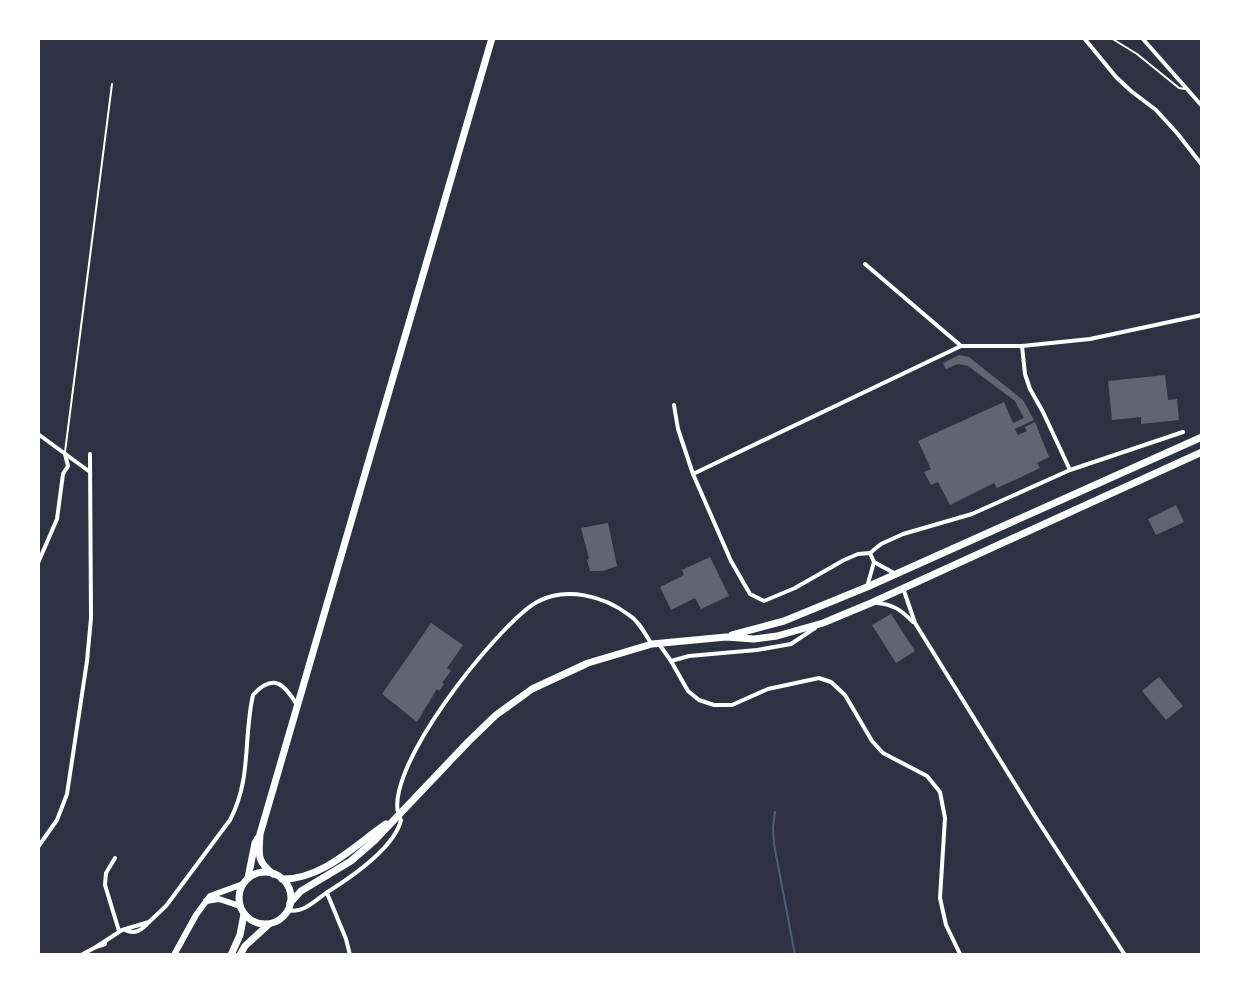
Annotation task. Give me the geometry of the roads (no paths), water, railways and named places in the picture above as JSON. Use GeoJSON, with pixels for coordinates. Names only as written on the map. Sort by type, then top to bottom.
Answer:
{"type":"FeatureCollection","features":[{"type":"Feature","properties":{"kind":"main road"},"geometry":{"type":"LineString","coordinates":[[231,955],[240,935],[242,910],[239,897],[492,38]]}},
{"type":"Feature","properties":{"kind":"main road"},"geometry":{"type":"LineString","coordinates":[[726,637],[784,621],[867,587],[1202,437]]}},
{"type":"Feature","properties":{"kind":"main road"},"geometry":{"type":"LineString","coordinates":[[240,955],[245,946],[269,924],[281,918],[301,891],[351,861],[496,715],[532,689],[588,663],[655,644],[726,637],[754,639],[823,623],[1202,452]]}},
{"type":"Feature","properties":{"kind":"main road"},"geometry":{"type":"LineString","coordinates":[[282,879],[309,875],[398,816]]}},
{"type":"Feature","properties":{"kind":"main road"},"geometry":{"type":"LineString","coordinates":[[260,834],[259,856],[263,865],[282,879],[289,890],[289,906]]}},
{"type":"Feature","properties":{"kind":"main road"},"geometry":{"type":"LineString","coordinates":[[174,955],[196,915],[215,893],[260,872],[273,874]]}},
{"type":"Feature","properties":{"kind":"main road"},"geometry":{"type":"LineString","coordinates":[[206,901],[219,899],[242,910],[255,922],[269,924]]}},
{"type":"Feature","properties":{"kind":"street"},"geometry":{"type":"LineString","coordinates":[[1084,38],[1116,77],[1156,110],[1202,165]]}},
{"type":"Feature","properties":{"kind":"street"},"geometry":{"type":"LineString","coordinates":[[1142,38],[1202,106]]}},
{"type":"Feature","properties":{"kind":"street"},"geometry":{"type":"LineString","coordinates":[[865,264],[961,346]]}},
{"type":"Feature","properties":{"kind":"street"},"geometry":{"type":"LineString","coordinates":[[693,474],[961,346],[1022,346],[1090,339],[1202,315]]}},
{"type":"Feature","properties":{"kind":"street"},"geometry":{"type":"LineString","coordinates":[[1022,346],[1030,389],[1070,470]]}},
{"type":"Feature","properties":{"kind":"street"},"geometry":{"type":"LineString","coordinates":[[674,405],[678,429],[693,474],[731,561],[750,594],[764,601],[795,588],[844,560],[870,553],[903,534],[972,514],[1070,470],[1183,432]]}},
{"type":"Feature","properties":{"kind":"street"},"geometry":{"type":"LineString","coordinates":[[38,434],[90,472]]}},
{"type":"Feature","properties":{"kind":"street"},"geometry":{"type":"LineString","coordinates":[[38,563],[57,519],[63,474],[68,466],[65,454]]}},
{"type":"Feature","properties":{"kind":"street"},"geometry":{"type":"LineString","coordinates":[[38,847],[57,820],[67,794],[87,661],[91,618],[90,454]]}},
{"type":"Feature","properties":{"kind":"street"},"geometry":{"type":"LineString","coordinates":[[870,553],[874,562],[896,574]]}},
{"type":"Feature","properties":{"kind":"street"},"geometry":{"type":"LineString","coordinates":[[867,587],[874,562]]}},
{"type":"Feature","properties":{"kind":"street"},"geometry":{"type":"LineString","coordinates":[[903,588],[915,623],[1125,955]]}},
{"type":"Feature","properties":{"kind":"street"},"geometry":{"type":"LineString","coordinates":[[289,906],[294,912],[304,908],[355,875],[378,854],[399,829],[401,784],[413,753],[473,663],[538,601],[556,594],[574,593],[610,604],[631,616],[671,661],[688,691],[699,700],[714,705],[732,705],[768,689],[819,678],[831,682],[845,695],[872,741],[883,753],[927,776],[940,792],[945,818],[940,898],[946,925],[960,954]]}},
{"type":"Feature","properties":{"kind":"street"},"geometry":{"type":"LineString","coordinates":[[871,603],[898,608],[915,623]]}},
{"type":"Feature","properties":{"kind":"street"},"geometry":{"type":"LineString","coordinates":[[671,661],[689,656],[791,644],[823,623]]}},
{"type":"Feature","properties":{"kind":"street"},"geometry":{"type":"LineString","coordinates":[[81,955],[122,930],[136,932],[143,929],[166,906],[230,820],[244,784],[253,695],[266,684],[279,683],[286,687],[297,705]]}},
{"type":"Feature","properties":{"kind":"street"},"geometry":{"type":"LineString","coordinates":[[115,858],[106,873],[105,885],[122,930]]}},
{"type":"Feature","properties":{"kind":"street"},"geometry":{"type":"LineString","coordinates":[[327,893],[350,955]]}},
{"type":"Feature","properties":{"kind":"lane"},"geometry":{"type":"LineString","coordinates":[[1111,38],[1137,54],[1179,88],[1188,90]]}},
{"type":"Feature","properties":{"kind":"lane"},"geometry":{"type":"LineString","coordinates":[[65,454],[112,84]]}},
{"type":"Feature","properties":{"kind":"waterway"},"geometry":{"type":"LineString","coordinates":[[775,812],[774,844],[795,955]]}}]}
